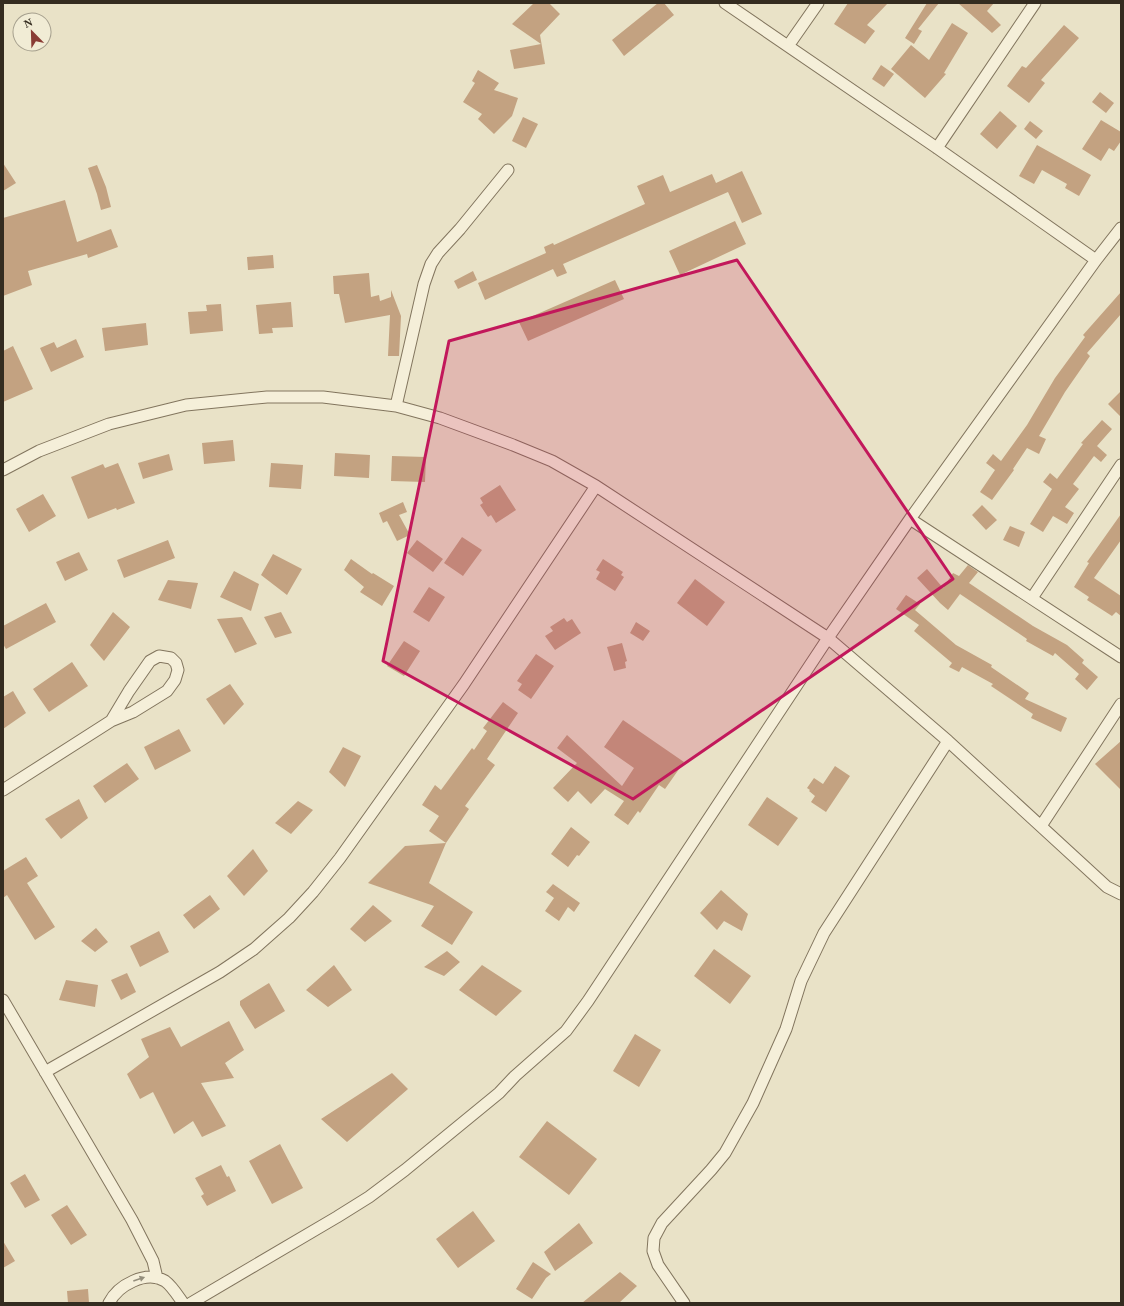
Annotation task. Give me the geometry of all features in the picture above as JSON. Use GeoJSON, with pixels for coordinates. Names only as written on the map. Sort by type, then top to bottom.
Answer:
{"type":"FeatureCollection","features":[{"type":"Feature","properties":{"kind":"street"},"geometry":{"type":"LineString","coordinates":[[725,3],[937,148],[1096,260]]}},
{"type":"Feature","properties":{"kind":"street"},"geometry":{"type":"LineString","coordinates":[[788,46],[818,3]]}},
{"type":"Feature","properties":{"kind":"street"},"geometry":{"type":"LineString","coordinates":[[937,148],[1034,3]]}},
{"type":"Feature","properties":{"kind":"street"},"geometry":{"type":"LineString","coordinates":[[396,406],[424,284],[431,264],[438,253],[460,229],[508,170]]}},
{"type":"Feature","properties":{"kind":"street"},"geometry":{"type":"LineString","coordinates":[[191,1303],[369,1197],[405,1170],[499,1093],[515,1076],[566,1032],[828,638],[910,519],[1096,260],[1121,228]]}},
{"type":"Feature","properties":{"kind":"street"},"geometry":{"type":"LineString","coordinates":[[3,470],[39,451],[109,424],[186,406],[274,397],[323,397],[396,406],[440,418],[513,445],[552,461],[596,486],[828,638],[948,741],[1107,887],[1121,894]]}},
{"type":"Feature","properties":{"kind":"street"},"geometry":{"type":"LineString","coordinates":[[1032,598],[1121,465]]}},
{"type":"Feature","properties":{"kind":"street"},"geometry":{"type":"LineString","coordinates":[[45,1072],[220,972],[254,949],[294,913],[340,858],[464,684],[596,486]]}},
{"type":"Feature","properties":{"kind":"street"},"geometry":{"type":"LineString","coordinates":[[910,519],[1121,657]]}},
{"type":"Feature","properties":{"kind":"street"},"geometry":{"type":"LineString","coordinates":[[3,790],[111,721],[133,712],[167,691],[175,680],[178,670],[176,663],[171,658],[159,656],[150,661],[129,691],[111,721]]}},
{"type":"Feature","properties":{"kind":"street"},"geometry":{"type":"LineString","coordinates":[[1041,826],[1121,704]]}},
{"type":"Feature","properties":{"kind":"street"},"geometry":{"type":"LineString","coordinates":[[684,1303],[658,1265],[653,1251],[654,1238],[662,1223],[725,1153],[753,1103],[786,1029],[801,981],[824,933],[948,741]]}},
{"type":"Feature","properties":{"kind":"street"},"geometry":{"type":"LineString","coordinates":[[3,1000],[132,1220],[153,1261],[157,1278]]}},
{"type":"Feature","properties":{"kind":"street"},"geometry":{"type":"LineString","coordinates":[[109,1303],[120,1289],[145,1277],[157,1278],[166,1282],[183,1303]]}},
{"type":"Feature","properties":{"kind":"highlighted area"},"geometry":{"type":"Polygon","coordinates":[[[737,260],[953,579],[633,799],[383,661],[449,341],[737,260]]]}},
{"type":"Feature","properties":{"kind":"building"},"geometry":{"type":"Polygon","coordinates":[[[534,3],[549,3],[560,14],[540,35],[545,64],[514,69],[510,50],[541,44],[512,24],[534,3]]]}},
{"type":"Feature","properties":{"kind":"building"},"geometry":{"type":"Polygon","coordinates":[[[658,3],[664,3],[674,15],[624,56],[612,40],[658,3]]]}},
{"type":"Feature","properties":{"kind":"building"},"geometry":{"type":"Polygon","coordinates":[[[848,3],[888,3],[867,25],[875,31],[865,44],[834,24],[848,3]]]}},
{"type":"Feature","properties":{"kind":"building"},"geometry":{"type":"Polygon","coordinates":[[[927,3],[939,3],[918,29],[922,31],[914,44],[905,38],[927,3]]]}},
{"type":"Feature","properties":{"kind":"building"},"geometry":{"type":"Polygon","coordinates":[[[958,3],[994,3],[987,11],[1001,25],[992,33],[958,3]]]}},
{"type":"Feature","properties":{"kind":"building"},"geometry":{"type":"Polygon","coordinates":[[[952,23],[968,33],[944,73],[946,74],[925,98],[891,69],[911,45],[929,60],[952,23]]]}},
{"type":"Feature","properties":{"kind":"building"},"geometry":{"type":"Polygon","coordinates":[[[1064,25],[1079,38],[1041,80],[1045,83],[1029,103],[1007,86],[1022,66],[1026,68],[1064,25]]]}},
{"type":"Feature","properties":{"kind":"building"},"geometry":{"type":"Polygon","coordinates":[[[881,65],[894,74],[884,87],[872,79],[881,65]]]}},
{"type":"Feature","properties":{"kind":"building"},"geometry":{"type":"Polygon","coordinates":[[[478,70],[499,83],[494,90],[518,98],[512,116],[494,134],[478,119],[482,114],[463,102],[475,83],[472,81],[478,70]]]}},
{"type":"Feature","properties":{"kind":"building"},"geometry":{"type":"Polygon","coordinates":[[[1100,92],[1114,103],[1106,113],[1092,102],[1100,92]]]}},
{"type":"Feature","properties":{"kind":"building"},"geometry":{"type":"Polygon","coordinates":[[[1000,111],[1017,126],[997,149],[980,134],[1000,111]]]}},
{"type":"Feature","properties":{"kind":"building"},"geometry":{"type":"Polygon","coordinates":[[[523,117],[538,124],[526,148],[512,141],[523,117]]]}},
{"type":"Feature","properties":{"kind":"building"},"geometry":{"type":"Polygon","coordinates":[[[1101,120],[1121,132],[1121,141],[1114,151],[1109,148],[1101,161],[1082,149],[1101,120]]]}},
{"type":"Feature","properties":{"kind":"building"},"geometry":{"type":"Polygon","coordinates":[[[1030,121],[1043,131],[1036,139],[1024,129],[1030,121]]]}},
{"type":"Feature","properties":{"kind":"building"},"geometry":{"type":"Polygon","coordinates":[[[1037,145],[1091,175],[1079,196],[1065,188],[1067,184],[1042,170],[1034,184],[1019,176],[1037,145]]]}},
{"type":"Feature","properties":{"kind":"building"},"geometry":{"type":"Polygon","coordinates":[[[3,163],[16,183],[3,191],[3,163]]]}},
{"type":"Feature","properties":{"kind":"building"},"geometry":{"type":"Polygon","coordinates":[[[97,165],[106,187],[111,207],[101,210],[88,168],[97,165]]]}},
{"type":"Feature","properties":{"kind":"building"},"geometry":{"type":"Polygon","coordinates":[[[742,171],[762,214],[742,223],[728,192],[563,264],[567,273],[557,277],[553,269],[485,300],[478,283],[546,253],[544,247],[553,243],[554,245],[645,204],[637,186],[663,175],[670,192],[712,174],[716,183],[742,171]]]}},
{"type":"Feature","properties":{"kind":"building"},"geometry":{"type":"Polygon","coordinates":[[[65,200],[77,242],[111,229],[118,247],[88,258],[87,254],[28,271],[32,285],[3,296],[3,218],[65,200]]]}},
{"type":"Feature","properties":{"kind":"building"},"geometry":{"type":"Polygon","coordinates":[[[735,221],[746,244],[680,275],[669,251],[735,221]]]}},
{"type":"Feature","properties":{"kind":"building"},"geometry":{"type":"Polygon","coordinates":[[[273,255],[274,268],[248,270],[247,257],[273,255]]]}},
{"type":"Feature","properties":{"kind":"building"},"geometry":{"type":"Polygon","coordinates":[[[473,271],[477,280],[458,289],[454,281],[473,271]]]}},
{"type":"Feature","properties":{"kind":"building"},"geometry":{"type":"Polygon","coordinates":[[[369,273],[371,297],[379,295],[380,301],[391,297],[391,290],[401,316],[399,356],[388,356],[390,315],[345,323],[339,294],[334,294],[333,276],[369,273]]]}},
{"type":"Feature","properties":{"kind":"building"},"geometry":{"type":"Polygon","coordinates":[[[615,280],[624,299],[528,341],[519,322],[615,280]]]}},
{"type":"Feature","properties":{"kind":"building"},"geometry":{"type":"Polygon","coordinates":[[[1121,292],[1121,314],[1087,353],[1090,356],[1065,392],[1039,436],[1046,439],[1039,454],[1027,448],[1013,469],[1014,470],[992,500],[980,492],[995,470],[986,463],[993,454],[1001,461],[1027,425],[1055,378],[1085,337],[1083,335],[1121,292]]]}},
{"type":"Feature","properties":{"kind":"building"},"geometry":{"type":"Polygon","coordinates":[[[291,302],[293,327],[272,328],[273,333],[259,334],[256,305],[291,302]]]}},
{"type":"Feature","properties":{"kind":"building"},"geometry":{"type":"Polygon","coordinates":[[[221,304],[223,331],[190,334],[188,312],[207,311],[206,305],[221,304]]]}},
{"type":"Feature","properties":{"kind":"building"},"geometry":{"type":"Polygon","coordinates":[[[146,323],[148,345],[105,351],[102,328],[146,323]]]}},
{"type":"Feature","properties":{"kind":"building"},"geometry":{"type":"Polygon","coordinates":[[[76,339],[84,357],[51,372],[40,348],[54,342],[57,348],[76,339]]]}},
{"type":"Feature","properties":{"kind":"building"},"geometry":{"type":"Polygon","coordinates":[[[13,346],[33,389],[3,402],[3,351],[13,346]]]}},
{"type":"Feature","properties":{"kind":"building"},"geometry":{"type":"Polygon","coordinates":[[[1121,391],[1121,417],[1108,404],[1121,391]]]}},
{"type":"Feature","properties":{"kind":"building"},"geometry":{"type":"Polygon","coordinates":[[[1102,420],[1112,429],[1097,446],[1107,455],[1101,462],[1094,456],[1073,484],[1079,489],[1065,507],[1074,513],[1067,524],[1053,516],[1043,532],[1030,524],[1052,489],[1043,482],[1050,473],[1057,479],[1083,444],[1081,443],[1102,420]]]}},
{"type":"Feature","properties":{"kind":"building"},"geometry":{"type":"Polygon","coordinates":[[[233,440],[235,461],[204,464],[202,443],[233,440]]]}},
{"type":"Feature","properties":{"kind":"building"},"geometry":{"type":"Polygon","coordinates":[[[335,453],[370,455],[369,478],[334,476],[335,453]]]}},
{"type":"Feature","properties":{"kind":"building"},"geometry":{"type":"Polygon","coordinates":[[[169,454],[173,470],[143,479],[138,463],[169,454]]]}},
{"type":"Feature","properties":{"kind":"building"},"geometry":{"type":"Polygon","coordinates":[[[392,456],[426,457],[425,482],[391,481],[392,456]]]}},
{"type":"Feature","properties":{"kind":"building"},"geometry":{"type":"Polygon","coordinates":[[[118,463],[135,503],[117,510],[116,508],[88,519],[71,477],[103,464],[105,468],[118,463]]]}},
{"type":"Feature","properties":{"kind":"building"},"geometry":{"type":"Polygon","coordinates":[[[271,463],[303,465],[301,489],[269,487],[271,463]]]}},
{"type":"Feature","properties":{"kind":"building"},"geometry":{"type":"Polygon","coordinates":[[[500,485],[516,510],[496,523],[491,515],[488,517],[480,505],[483,503],[480,498],[500,485]]]}},
{"type":"Feature","properties":{"kind":"building"},"geometry":{"type":"Polygon","coordinates":[[[43,494],[56,516],[29,532],[16,509],[43,494]]]}},
{"type":"Feature","properties":{"kind":"building"},"geometry":{"type":"Polygon","coordinates":[[[403,502],[407,512],[399,515],[410,535],[397,541],[387,521],[383,523],[379,513],[403,502]]]}},
{"type":"Feature","properties":{"kind":"building"},"geometry":{"type":"Polygon","coordinates":[[[982,505],[997,520],[986,530],[972,515],[982,505]]]}},
{"type":"Feature","properties":{"kind":"building"},"geometry":{"type":"Polygon","coordinates":[[[1121,514],[1121,540],[1094,578],[1121,596],[1121,616],[1116,612],[1112,616],[1087,600],[1089,597],[1074,587],[1089,563],[1087,562],[1121,514]]]}},
{"type":"Feature","properties":{"kind":"building"},"geometry":{"type":"Polygon","coordinates":[[[1010,526],[1025,532],[1019,547],[1003,540],[1010,526]]]}},
{"type":"Feature","properties":{"kind":"building"},"geometry":{"type":"Polygon","coordinates":[[[462,537],[482,550],[463,576],[444,563],[462,537]]]}},
{"type":"Feature","properties":{"kind":"building"},"geometry":{"type":"Polygon","coordinates":[[[168,540],[175,558],[124,578],[117,560],[168,540]]]}},
{"type":"Feature","properties":{"kind":"building"},"geometry":{"type":"Polygon","coordinates":[[[417,540],[443,559],[433,572],[407,553],[417,540]]]}},
{"type":"Feature","properties":{"kind":"building"},"geometry":{"type":"Polygon","coordinates":[[[79,552],[88,570],[65,581],[56,562],[79,552]]]}},
{"type":"Feature","properties":{"kind":"building"},"geometry":{"type":"Polygon","coordinates":[[[273,554],[302,569],[287,595],[261,575],[273,554]]]}},
{"type":"Feature","properties":{"kind":"building"},"geometry":{"type":"Polygon","coordinates":[[[351,559],[372,574],[373,573],[394,586],[382,606],[360,592],[364,587],[344,570],[351,559]]]}},
{"type":"Feature","properties":{"kind":"building"},"geometry":{"type":"Polygon","coordinates":[[[603,559],[623,572],[621,575],[624,577],[615,591],[596,579],[600,572],[596,570],[603,559]]]}},
{"type":"Feature","properties":{"kind":"building"},"geometry":{"type":"Polygon","coordinates":[[[968,565],[978,572],[969,583],[1033,626],[1067,645],[1084,660],[1082,663],[1098,677],[1087,690],[1075,679],[1079,674],[1055,653],[1053,656],[1026,641],[1027,639],[960,594],[948,610],[917,578],[927,569],[943,588],[953,573],[959,576],[968,565]]]}},
{"type":"Feature","properties":{"kind":"building"},"geometry":{"type":"Polygon","coordinates":[[[234,571],[259,584],[251,611],[220,597],[234,571]]]}},
{"type":"Feature","properties":{"kind":"building"},"geometry":{"type":"Polygon","coordinates":[[[695,579],[725,602],[707,626],[677,603],[695,579]]]}},
{"type":"Feature","properties":{"kind":"building"},"geometry":{"type":"Polygon","coordinates":[[[168,580],[198,583],[191,609],[158,600],[168,580]]]}},
{"type":"Feature","properties":{"kind":"building"},"geometry":{"type":"Polygon","coordinates":[[[429,587],[445,597],[429,622],[413,612],[429,587]]]}},
{"type":"Feature","properties":{"kind":"building"},"geometry":{"type":"Polygon","coordinates":[[[906,595],[920,604],[915,610],[956,645],[992,665],[991,667],[1029,693],[1025,699],[1067,718],[1061,732],[1031,718],[1033,714],[991,686],[993,684],[962,667],[959,672],[949,667],[952,663],[914,631],[919,625],[896,609],[906,595]]]}},
{"type":"Feature","properties":{"kind":"building"},"geometry":{"type":"Polygon","coordinates":[[[46,603],[56,622],[6,649],[3,644],[3,626],[46,603]]]}},
{"type":"Feature","properties":{"kind":"building"},"geometry":{"type":"Polygon","coordinates":[[[113,612],[130,627],[104,661],[90,645],[113,612]]]}},
{"type":"Feature","properties":{"kind":"building"},"geometry":{"type":"Polygon","coordinates":[[[281,612],[292,633],[275,638],[264,617],[281,612]]]}},
{"type":"Feature","properties":{"kind":"building"},"geometry":{"type":"Polygon","coordinates":[[[242,617],[257,644],[235,653],[217,619],[242,617]]]}},
{"type":"Feature","properties":{"kind":"building"},"geometry":{"type":"Polygon","coordinates":[[[564,618],[567,622],[572,619],[581,633],[555,650],[545,636],[553,631],[550,627],[564,618]]]}},
{"type":"Feature","properties":{"kind":"building"},"geometry":{"type":"Polygon","coordinates":[[[636,622],[650,631],[643,641],[630,633],[636,622]]]}},
{"type":"Feature","properties":{"kind":"building"},"geometry":{"type":"Polygon","coordinates":[[[404,641],[420,651],[404,676],[387,666],[404,641]]]}},
{"type":"Feature","properties":{"kind":"building"},"geometry":{"type":"Polygon","coordinates":[[[622,643],[627,661],[625,662],[626,668],[614,671],[607,647],[622,643]]]}},
{"type":"Feature","properties":{"kind":"building"},"geometry":{"type":"Polygon","coordinates":[[[536,654],[554,666],[531,699],[518,690],[522,684],[517,681],[536,654]]]}},
{"type":"Feature","properties":{"kind":"building"},"geometry":{"type":"Polygon","coordinates":[[[72,662],[88,686],[49,712],[33,689],[72,662]]]}},
{"type":"Feature","properties":{"kind":"building"},"geometry":{"type":"Polygon","coordinates":[[[230,684],[244,704],[224,725],[206,699],[230,684]]]}},
{"type":"Feature","properties":{"kind":"building"},"geometry":{"type":"Polygon","coordinates":[[[13,691],[26,713],[3,729],[3,697],[13,691]]]}},
{"type":"Feature","properties":{"kind":"building"},"geometry":{"type":"Polygon","coordinates":[[[503,702],[518,713],[487,759],[495,765],[465,806],[469,809],[446,843],[429,831],[439,816],[422,805],[435,785],[441,790],[472,748],[474,750],[487,731],[483,728],[503,702]]]}},
{"type":"Feature","properties":{"kind":"building"},"geometry":{"type":"Polygon","coordinates":[[[623,720],[684,762],[665,789],[659,785],[640,813],[638,811],[628,825],[614,815],[624,801],[605,789],[591,804],[578,791],[568,802],[553,788],[577,763],[557,748],[567,735],[622,786],[634,768],[604,747],[623,720]]]}},
{"type":"Feature","properties":{"kind":"building"},"geometry":{"type":"Polygon","coordinates":[[[179,729],[191,751],[155,770],[144,747],[179,729]]]}},
{"type":"Feature","properties":{"kind":"building"},"geometry":{"type":"Polygon","coordinates":[[[1121,741],[1121,790],[1095,764],[1121,741]]]}},
{"type":"Feature","properties":{"kind":"building"},"geometry":{"type":"Polygon","coordinates":[[[343,747],[361,756],[345,787],[329,772],[343,747]]]}},
{"type":"Feature","properties":{"kind":"building"},"geometry":{"type":"Polygon","coordinates":[[[127,763],[139,779],[105,803],[93,786],[127,763]]]}},
{"type":"Feature","properties":{"kind":"building"},"geometry":{"type":"Polygon","coordinates":[[[835,766],[850,776],[826,812],[811,802],[815,796],[807,788],[814,778],[823,784],[835,766]]]}},
{"type":"Feature","properties":{"kind":"building"},"geometry":{"type":"Polygon","coordinates":[[[767,797],[798,818],[778,846],[748,825],[767,797]]]}},
{"type":"Feature","properties":{"kind":"building"},"geometry":{"type":"Polygon","coordinates":[[[79,799],[88,818],[61,839],[45,819],[79,799]]]}},
{"type":"Feature","properties":{"kind":"building"},"geometry":{"type":"Polygon","coordinates":[[[298,801],[313,810],[291,834],[275,823],[298,801]]]}},
{"type":"Feature","properties":{"kind":"building"},"geometry":{"type":"Polygon","coordinates":[[[571,827],[590,842],[568,867],[551,854],[571,827]]]}},
{"type":"Feature","properties":{"kind":"building"},"geometry":{"type":"Polygon","coordinates":[[[446,843],[429,883],[473,912],[452,945],[421,926],[434,906],[368,883],[405,846],[446,843]]]}},
{"type":"Feature","properties":{"kind":"building"},"geometry":{"type":"Polygon","coordinates":[[[253,849],[268,871],[244,896],[227,876],[253,849]]]}},
{"type":"Feature","properties":{"kind":"building"},"geometry":{"type":"Polygon","coordinates":[[[26,857],[38,876],[27,883],[55,927],[35,940],[7,895],[3,898],[3,871],[26,857]]]}},
{"type":"Feature","properties":{"kind":"building"},"geometry":{"type":"Polygon","coordinates":[[[553,884],[580,903],[574,912],[568,907],[559,921],[545,911],[554,898],[546,892],[553,884]]]}},
{"type":"Feature","properties":{"kind":"building"},"geometry":{"type":"Polygon","coordinates":[[[721,890],[748,914],[742,931],[724,921],[717,930],[700,913],[721,890]]]}},
{"type":"Feature","properties":{"kind":"building"},"geometry":{"type":"Polygon","coordinates":[[[210,895],[220,909],[194,929],[183,915],[210,895]]]}},
{"type":"Feature","properties":{"kind":"building"},"geometry":{"type":"Polygon","coordinates":[[[373,905],[392,921],[365,942],[350,929],[373,905]]]}},
{"type":"Feature","properties":{"kind":"building"},"geometry":{"type":"Polygon","coordinates":[[[96,928],[108,942],[95,952],[81,941],[96,928]]]}},
{"type":"Feature","properties":{"kind":"building"},"geometry":{"type":"Polygon","coordinates":[[[159,931],[169,952],[140,967],[130,946],[159,931]]]}},
{"type":"Feature","properties":{"kind":"building"},"geometry":{"type":"Polygon","coordinates":[[[714,949],[751,976],[730,1004],[694,976],[714,949]]]}},
{"type":"Feature","properties":{"kind":"building"},"geometry":{"type":"Polygon","coordinates":[[[447,951],[460,962],[444,976],[424,967],[447,951]]]}},
{"type":"Feature","properties":{"kind":"building"},"geometry":{"type":"Polygon","coordinates":[[[334,965],[352,990],[328,1007],[306,990],[334,965]]]}},
{"type":"Feature","properties":{"kind":"building"},"geometry":{"type":"Polygon","coordinates":[[[482,965],[522,991],[496,1016],[459,990],[482,965]]]}},
{"type":"Feature","properties":{"kind":"building"},"geometry":{"type":"Polygon","coordinates":[[[127,973],[136,992],[121,1000],[111,980],[127,973]]]}},
{"type":"Feature","properties":{"kind":"building"},"geometry":{"type":"Polygon","coordinates":[[[66,980],[98,985],[95,1007],[59,1000],[66,980]]]}},
{"type":"Feature","properties":{"kind":"building"},"geometry":{"type":"Polygon","coordinates":[[[269,983],[285,1011],[255,1029],[240,1005],[240,1001],[269,983]]]}},
{"type":"Feature","properties":{"kind":"building"},"geometry":{"type":"Polygon","coordinates":[[[229,1021],[244,1050],[225,1063],[234,1078],[201,1083],[226,1126],[202,1137],[193,1121],[174,1134],[153,1092],[140,1099],[127,1074],[149,1057],[141,1039],[170,1027],[181,1047],[229,1021]]]}},
{"type":"Feature","properties":{"kind":"building"},"geometry":{"type":"Polygon","coordinates":[[[635,1034],[661,1050],[639,1087],[613,1071],[635,1034]]]}},
{"type":"Feature","properties":{"kind":"building"},"geometry":{"type":"Polygon","coordinates":[[[392,1073],[408,1089],[347,1142],[321,1119],[392,1073]]]}},
{"type":"Feature","properties":{"kind":"building"},"geometry":{"type":"Polygon","coordinates":[[[547,1121],[597,1159],[569,1195],[519,1157],[547,1121]]]}},
{"type":"Feature","properties":{"kind":"building"},"geometry":{"type":"Polygon","coordinates":[[[280,1144],[303,1188],[272,1204],[249,1161],[280,1144]]]}},
{"type":"Feature","properties":{"kind":"building"},"geometry":{"type":"Polygon","coordinates":[[[221,1165],[227,1177],[229,1176],[236,1191],[207,1206],[201,1196],[204,1194],[195,1178],[221,1165]]]}},
{"type":"Feature","properties":{"kind":"building"},"geometry":{"type":"Polygon","coordinates":[[[25,1174],[40,1200],[25,1208],[10,1183],[25,1174]]]}},
{"type":"Feature","properties":{"kind":"building"},"geometry":{"type":"Polygon","coordinates":[[[67,1205],[87,1235],[71,1245],[51,1215],[67,1205]]]}},
{"type":"Feature","properties":{"kind":"building"},"geometry":{"type":"Polygon","coordinates":[[[473,1211],[495,1241],[458,1268],[436,1239],[473,1211]]]}},
{"type":"Feature","properties":{"kind":"building"},"geometry":{"type":"Polygon","coordinates":[[[579,1223],[593,1243],[555,1271],[544,1252],[579,1223]]]}},
{"type":"Feature","properties":{"kind":"building"},"geometry":{"type":"Polygon","coordinates":[[[3,1241],[15,1261],[3,1268],[3,1241]]]}},
{"type":"Feature","properties":{"kind":"building"},"geometry":{"type":"Polygon","coordinates":[[[533,1262],[551,1274],[546,1278],[532,1299],[516,1289],[533,1262]]]}},
{"type":"Feature","properties":{"kind":"building"},"geometry":{"type":"Polygon","coordinates":[[[620,1272],[637,1286],[619,1303],[582,1303],[620,1272]]]}},
{"type":"Feature","properties":{"kind":"building"},"geometry":{"type":"Polygon","coordinates":[[[88,1289],[89,1303],[68,1303],[67,1291],[88,1289]]]}}]}
